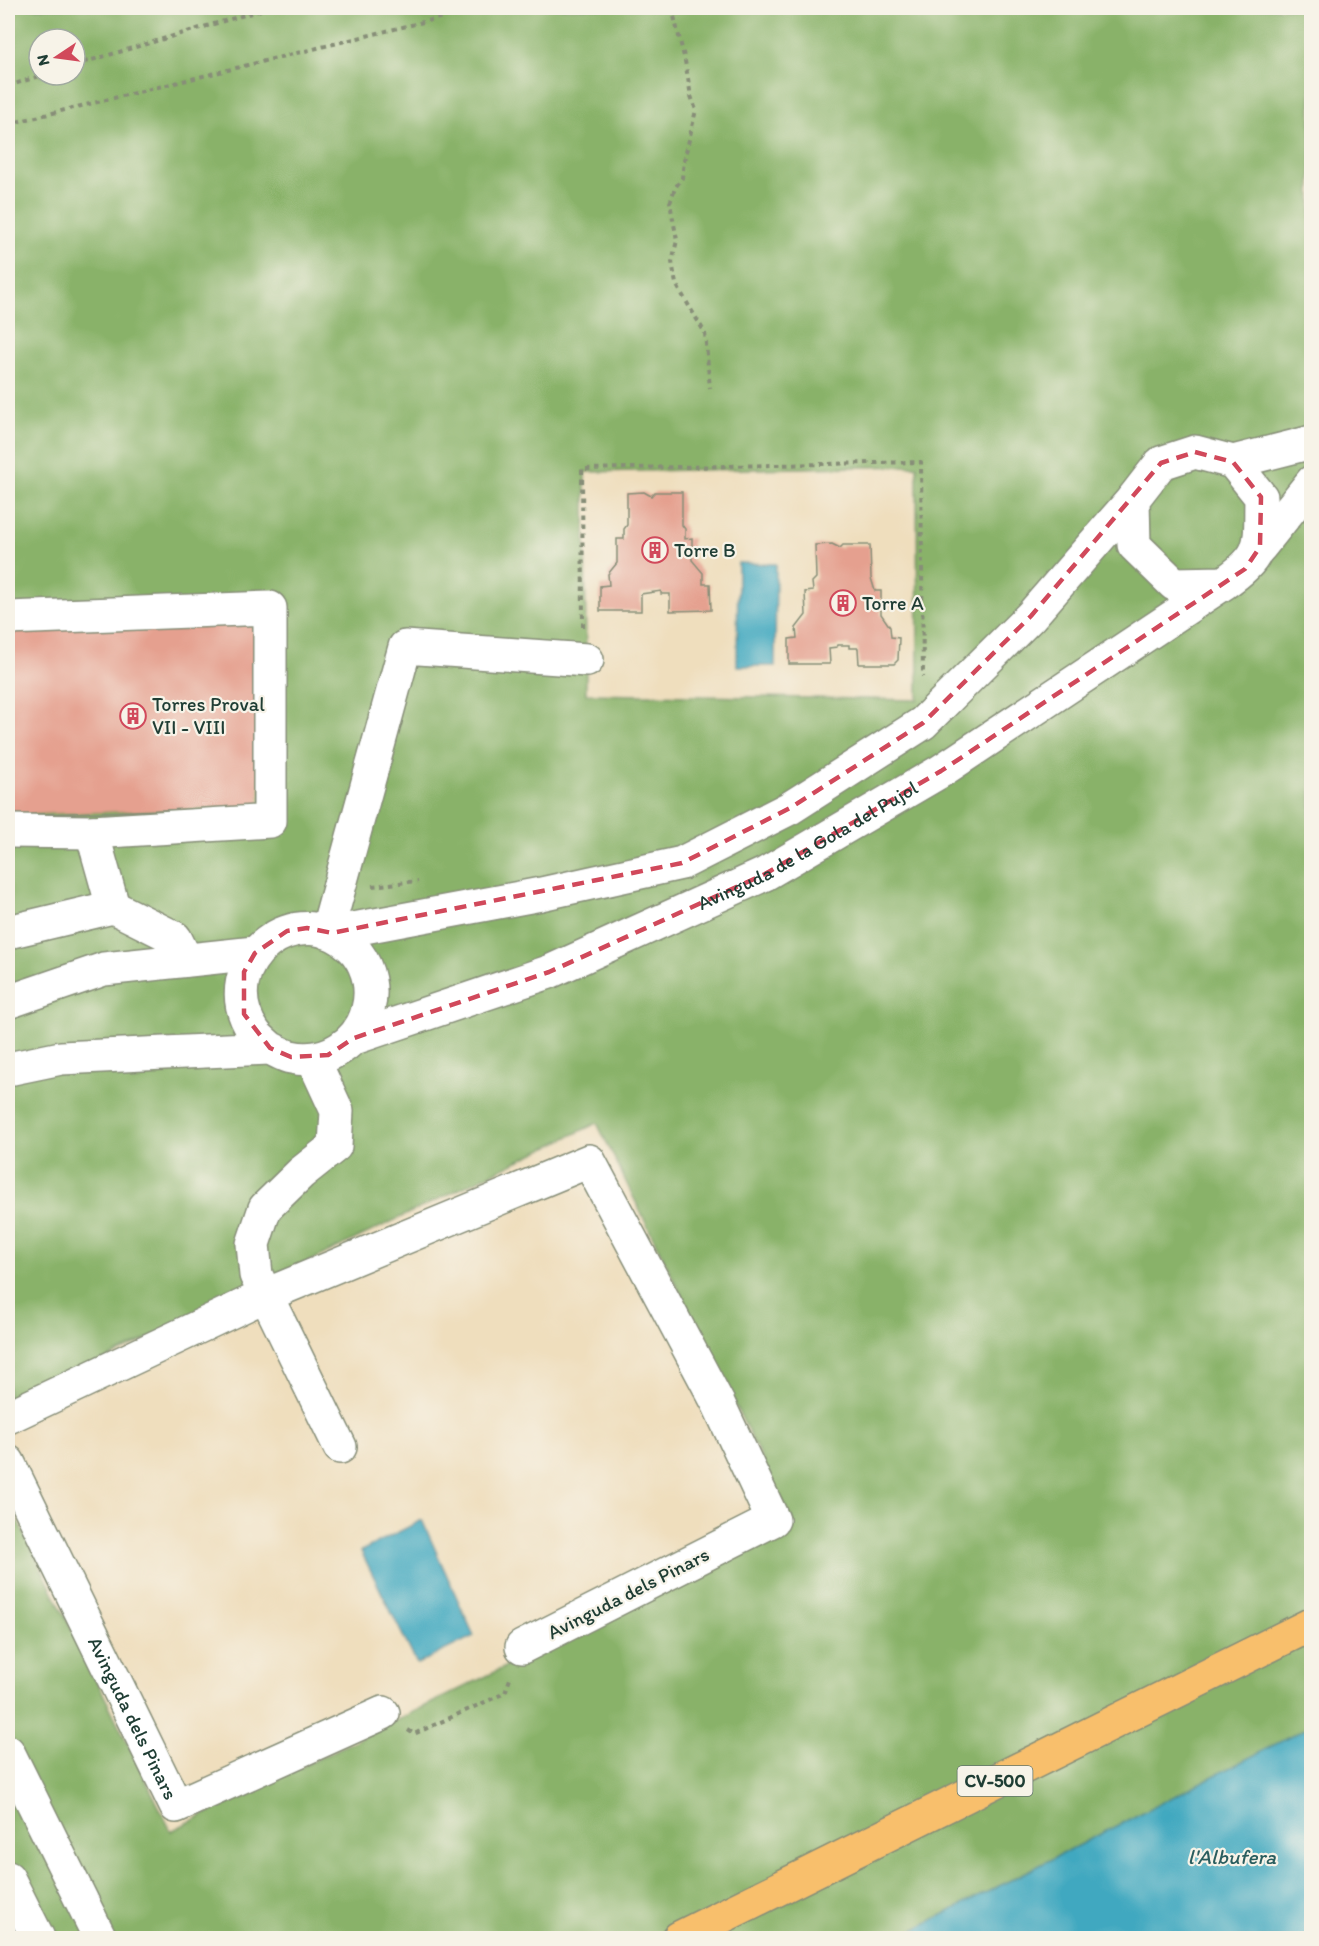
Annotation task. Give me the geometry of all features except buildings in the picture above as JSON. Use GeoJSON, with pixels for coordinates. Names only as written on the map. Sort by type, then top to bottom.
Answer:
{"type":"FeatureCollection","features":[{"type":"Feature","properties":{"kind":"main road","name":"CV-500"},"geometry":{"type":"LineString","coordinates":[[679,1938],[1311,1624]]}},
{"type":"Feature","properties":{"kind":"street"},"geometry":{"type":"LineString","coordinates":[[1311,442],[1233,462],[1195,452],[1161,463],[1133,499],[1134,545],[1174,584],[1224,583],[1245,568],[1311,482]]}},
{"type":"Feature","properties":{"kind":"street"},"geometry":{"type":"LineString","coordinates":[[1233,462],[1261,497],[1260,547]]}},
{"type":"Feature","properties":{"kind":"street","name":"Avinguda de la Gola del Pujol"},"geometry":{"type":"LineString","coordinates":[[329,933],[541,894],[682,863],[790,808],[923,723],[1031,616],[1133,499]]}},
{"type":"Feature","properties":{"kind":"street","name":"Avinguda de la Gola del Pujol"},"geometry":{"type":"LineString","coordinates":[[354,1038],[549,972],[765,874],[941,771],[1224,583]]}},
{"type":"Feature","properties":{"kind":"street"},"geometry":{"type":"LineString","coordinates":[[8,618],[270,608],[270,821],[92,832],[8,831]]}},
{"type":"Feature","properties":{"kind":"street"},"geometry":{"type":"LineString","coordinates":[[329,933],[405,646],[585,646]]}},
{"type":"Feature","properties":{"kind":"street"},"geometry":{"type":"LineString","coordinates":[[92,832],[113,908]]}},
{"type":"Feature","properties":{"kind":"street"},"geometry":{"type":"LineString","coordinates":[[8,932],[113,908],[175,938],[186,960]]}},
{"type":"Feature","properties":{"kind":"street"},"geometry":{"type":"LineString","coordinates":[[307,928],[329,933],[349,944],[362,960],[370,980],[370,1000],[365,1021],[354,1038],[342,1048],[328,1055],[313,1059],[291,1057],[270,1048],[255,1034],[244,1014],[241,993],[244,972],[255,953],[270,939],[287,931],[307,928]]}},
{"type":"Feature","properties":{"kind":"street"},"geometry":{"type":"LineString","coordinates":[[8,1002],[104,969],[255,953]]}},
{"type":"Feature","properties":{"kind":"street"},"geometry":{"type":"LineString","coordinates":[[8,1069],[61,1058],[270,1048]]}},
{"type":"Feature","properties":{"kind":"street"},"geometry":{"type":"LineString","coordinates":[[313,1059],[337,1111],[335,1146],[301,1173],[266,1209],[253,1244],[256,1275],[340,1447]]}},
{"type":"Feature","properties":{"kind":"street","name":"Avinguda dels Pinars"},"geometry":{"type":"LineString","coordinates":[[8,1417],[266,1295],[589,1161],[718,1403],[773,1520],[522,1647]]}},
{"type":"Feature","properties":{"kind":"street","name":"Avinguda dels Pinars"},"geometry":{"type":"LineString","coordinates":[[8,1462],[176,1806],[383,1713]]}},
{"type":"Feature","properties":{"kind":"street"},"geometry":{"type":"LineString","coordinates":[[8,1752],[100,1938]]}},
{"type":"Feature","properties":{"kind":"street"},"geometry":{"type":"LineString","coordinates":[[8,1878],[38,1938]]}},
{"type":"Feature","properties":{"kind":"path"},"geometry":{"type":"LineString","coordinates":[[87,61],[268,8]]}},
{"type":"Feature","properties":{"kind":"path"},"geometry":{"type":"LineString","coordinates":[[8,124],[480,8]]}},
{"type":"Feature","properties":{"kind":"path"},"geometry":{"type":"LineString","coordinates":[[672,8],[696,110],[682,178],[675,188],[670,203],[676,240],[672,262],[676,284],[705,333],[710,388]]}},
{"type":"Feature","properties":{"kind":"path"},"geometry":{"type":"LineString","coordinates":[[1295,8],[1311,19]]}},
{"type":"Feature","properties":{"kind":"path"},"geometry":{"type":"LineString","coordinates":[[8,86],[27,80]]}},
{"type":"Feature","properties":{"kind":"path"},"geometry":{"type":"LineString","coordinates":[[585,646],[582,469],[921,462],[923,683]]}},
{"type":"Feature","properties":{"kind":"path"},"geometry":{"type":"LineString","coordinates":[[338,892],[428,880]]}},
{"type":"Feature","properties":{"kind":"path","name":"Avinguda dels Pinars"},"geometry":{"type":"LineString","coordinates":[[383,1713],[414,1734],[505,1693],[522,1647]]}},
{"type":"Feature","properties":{"kind":"highlighted area"},"geometry":{"type":"Polygon","coordinates":[[[1195,452],[1233,462],[1261,497],[1260,547],[1245,569],[941,771],[765,874],[549,972],[354,1038],[328,1055],[291,1057],[270,1048],[244,1014],[244,972],[255,953],[287,931],[307,928],[332,933],[682,863],[790,808],[923,723],[1031,616],[1161,463],[1195,452]]]}},
{"type":"Feature","properties":{"kind":"green space"},"geometry":{"type":"Polygon","coordinates":[[[8,8],[1311,8],[1311,1726],[898,1938],[8,1938],[8,1501],[171,1831],[794,1525],[597,1123],[8,1406],[8,815],[259,807],[8,626],[8,8]],[[917,466],[585,472],[586,694],[918,700],[917,466]]]}},
{"type":"Feature","properties":{"kind":"water"},"geometry":{"type":"Polygon","coordinates":[[[738,563],[776,564],[775,666],[737,666],[738,563]]]}},
{"type":"Feature","properties":{"kind":"water"},"geometry":{"type":"Polygon","coordinates":[[[422,1520],[474,1636],[417,1664],[361,1551],[422,1520]]]}},
{"type":"Feature","properties":{"kind":"water","name":"l'Albufera"},"geometry":{"type":"Polygon","coordinates":[[[1311,1726],[1311,1938],[898,1938],[1311,1726]]]}},
{"type":"Feature","properties":{"kind":"place","name":"Torre B"},"geometry":{"type":"Point","coordinates":[655,550]}},
{"type":"Feature","properties":{"kind":"place","name":"Torre A"},"geometry":{"type":"Point","coordinates":[843,603]}},
{"type":"Feature","properties":{"kind":"place","name":"Torres Proval VII - VIII"},"geometry":{"type":"Point","coordinates":[133,716]}}]}
